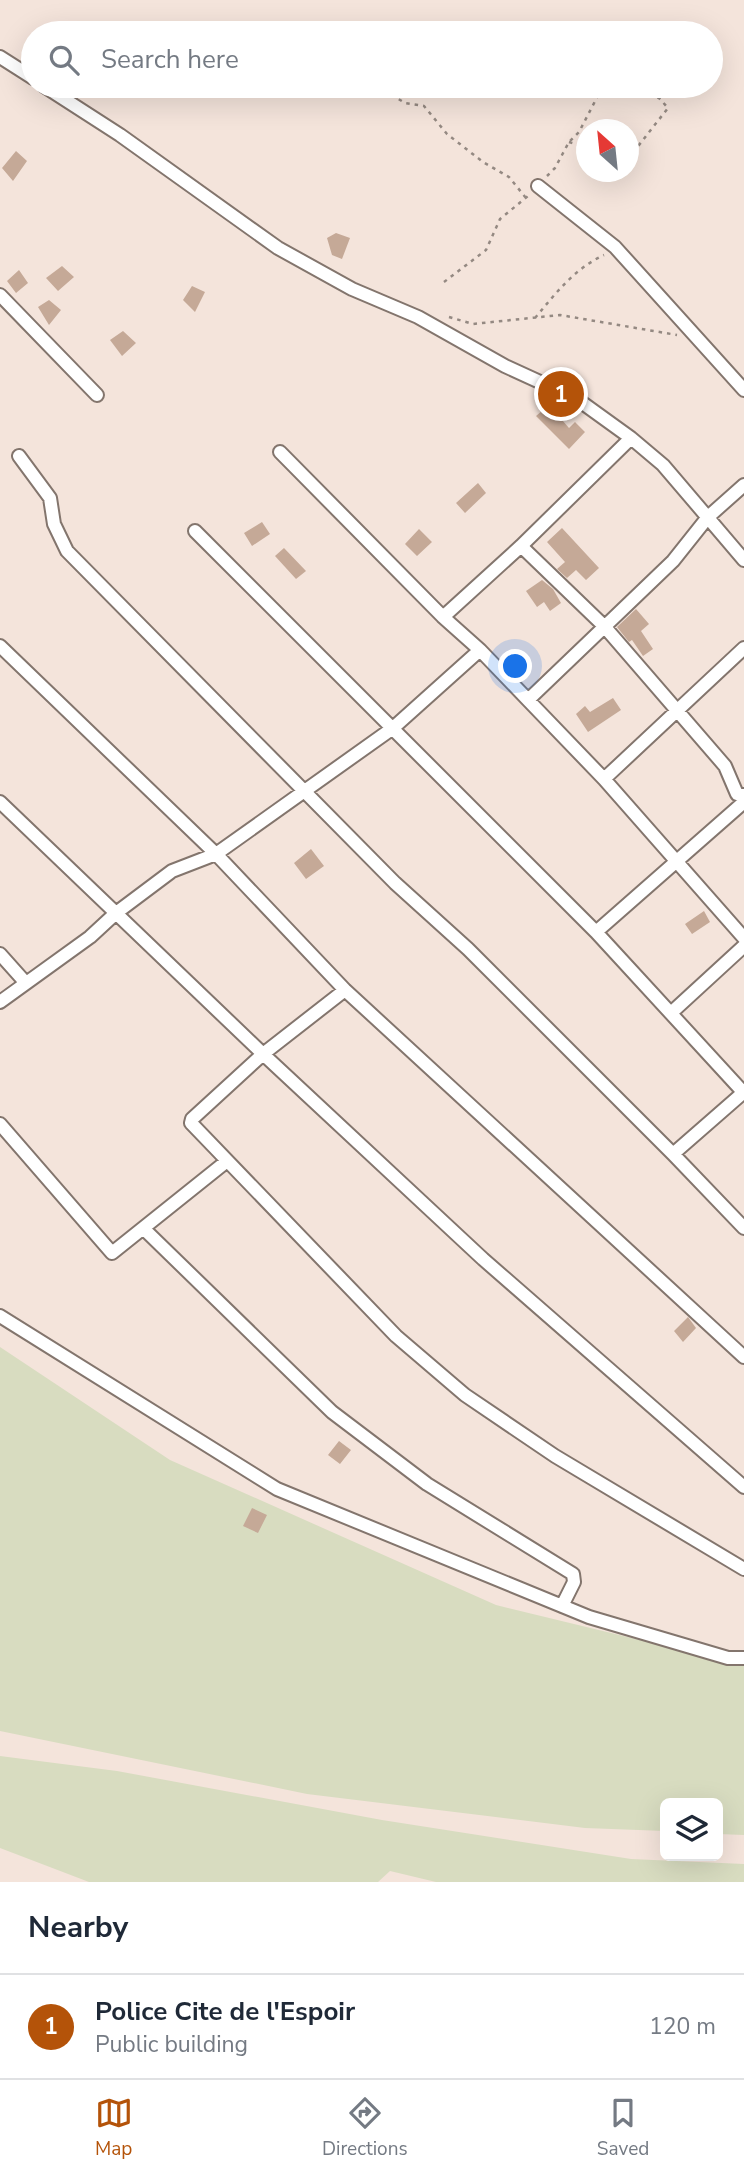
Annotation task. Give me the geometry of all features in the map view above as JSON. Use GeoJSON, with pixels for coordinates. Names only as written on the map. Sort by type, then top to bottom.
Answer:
{"type":"FeatureCollection","features":[{"type":"Feature","properties":{"kind":"street"},"geometry":{"type":"LineString","coordinates":[[0,57],[21,70]]}},
{"type":"Feature","properties":{"kind":"street"},"geometry":{"type":"LineString","coordinates":[[63,98],[120,135],[278,248],[352,289],[418,317],[505,366],[578,399],[663,464],[744,560]]}},
{"type":"Feature","properties":{"kind":"street"},"geometry":{"type":"LineString","coordinates":[[538,186],[615,247],[744,390]]}},
{"type":"Feature","properties":{"kind":"street"},"geometry":{"type":"LineString","coordinates":[[0,295],[97,395]]}},
{"type":"Feature","properties":{"kind":"street"},"geometry":{"type":"LineString","coordinates":[[443,617],[521,546],[631,438]]}},
{"type":"Feature","properties":{"kind":"street"},"geometry":{"type":"LineString","coordinates":[[280,452],[443,617],[480,650],[604,779],[744,938]]}},
{"type":"Feature","properties":{"kind":"street"},"geometry":{"type":"LineString","coordinates":[[19,456],[50,498],[54,524],[67,551],[395,883],[468,949],[744,1228]]}},
{"type":"Feature","properties":{"kind":"street"},"geometry":{"type":"LineString","coordinates":[[528,700],[673,561],[708,517],[744,485]]}},
{"type":"Feature","properties":{"kind":"street"},"geometry":{"type":"LineString","coordinates":[[195,531],[596,932],[744,1092],[673,1154]]}},
{"type":"Feature","properties":{"kind":"street"},"geometry":{"type":"LineString","coordinates":[[521,546],[604,626],[725,766],[737,794],[744,795]]}},
{"type":"Feature","properties":{"kind":"street"},"geometry":{"type":"LineString","coordinates":[[0,646],[216,854],[345,990],[744,1357]]}},
{"type":"Feature","properties":{"kind":"street"},"geometry":{"type":"LineString","coordinates":[[604,779],[744,648]]}},
{"type":"Feature","properties":{"kind":"street"},"geometry":{"type":"LineString","coordinates":[[0,1002],[90,937],[116,913],[172,871],[216,854],[393,728],[480,650]]}},
{"type":"Feature","properties":{"kind":"street"},"geometry":{"type":"LineString","coordinates":[[0,802],[263,1054],[483,1259],[744,1486]]}},
{"type":"Feature","properties":{"kind":"street"},"geometry":{"type":"LineString","coordinates":[[596,932],[676,861],[742,808]]}},
{"type":"Feature","properties":{"kind":"street"},"geometry":{"type":"LineString","coordinates":[[671,1013],[744,946]]}},
{"type":"Feature","properties":{"kind":"street"},"geometry":{"type":"LineString","coordinates":[[0,954],[25,982]]}},
{"type":"Feature","properties":{"kind":"street"},"geometry":{"type":"LineString","coordinates":[[345,990],[263,1054],[191,1121],[397,1336],[465,1395],[555,1456],[744,1569]]}},
{"type":"Feature","properties":{"kind":"street"},"geometry":{"type":"LineString","coordinates":[[0,1124],[110,1253],[114,1253],[227,1161]]}},
{"type":"Feature","properties":{"kind":"street"},"geometry":{"type":"LineString","coordinates":[[144,1229],[332,1412],[427,1484],[573,1574],[574,1582],[562,1606]]}},
{"type":"Feature","properties":{"kind":"street"},"geometry":{"type":"LineString","coordinates":[[0,1316],[277,1489],[589,1617],[728,1658],[744,1658]]}},
{"type":"Feature","properties":{"kind":"path"},"geometry":{"type":"LineString","coordinates":[[397,98],[405,103],[424,106],[447,134],[483,162],[509,177],[526,198]]}},
{"type":"Feature","properties":{"kind":"path"},"geometry":{"type":"LineString","coordinates":[[443,282],[486,250],[500,219],[526,198],[555,168],[569,142],[579,132],[597,98]]}},
{"type":"Feature","properties":{"kind":"path"},"geometry":{"type":"LineString","coordinates":[[639,145],[668,108],[660,98]]}},
{"type":"Feature","properties":{"kind":"path"},"geometry":{"type":"LineString","coordinates":[[569,142],[576,144]]}},
{"type":"Feature","properties":{"kind":"path"},"geometry":{"type":"LineString","coordinates":[[535,318],[568,279],[587,263],[609,253],[615,247]]}},
{"type":"Feature","properties":{"kind":"path"},"geometry":{"type":"LineString","coordinates":[[442,316],[473,324],[560,315],[679,336]]}},
{"type":"Feature","properties":{"kind":"green space"},"geometry":{"type":"Polygon","coordinates":[[[0,1347],[170,1460],[496,1605],[739,1664],[744,1662],[744,1835],[723,1834],[723,1798],[660,1798],[660,1831],[585,1828],[307,1794],[0,1731],[0,1347]]]}},
{"type":"Feature","properties":{"kind":"green space"},"geometry":{"type":"Polygon","coordinates":[[[0,1756],[117,1771],[382,1820],[631,1859],[744,1864],[744,1882],[436,1882],[390,1871],[378,1882],[89,1882],[0,1848],[0,1756]]]}},
{"type":"Feature","properties":{"kind":"building"},"geometry":{"type":"Polygon","coordinates":[[[16,151],[27,161],[13,181],[2,168],[16,151]]]}},
{"type":"Feature","properties":{"kind":"building"},"geometry":{"type":"Polygon","coordinates":[[[336,233],[350,238],[342,259],[332,255],[327,238],[336,233]]]}},
{"type":"Feature","properties":{"kind":"building"},"geometry":{"type":"Polygon","coordinates":[[[62,266],[74,277],[58,291],[46,278],[62,266]]]}},
{"type":"Feature","properties":{"kind":"building"},"geometry":{"type":"Polygon","coordinates":[[[19,270],[28,283],[16,293],[7,281],[19,270]]]}},
{"type":"Feature","properties":{"kind":"building"},"geometry":{"type":"Polygon","coordinates":[[[192,286],[205,292],[195,312],[183,300],[192,286]]]}},
{"type":"Feature","properties":{"kind":"building"},"geometry":{"type":"Polygon","coordinates":[[[49,300],[61,310],[49,325],[38,307],[49,300]]]}},
{"type":"Feature","properties":{"kind":"building"},"geometry":{"type":"Polygon","coordinates":[[[123,331],[136,343],[122,356],[110,340],[123,331]]]}},
{"type":"Feature","properties":{"kind":"building"},"geometry":{"type":"Polygon","coordinates":[[[549,405],[569,428],[575,422],[585,432],[569,449],[536,416],[549,405]]]}},
{"type":"Feature","properties":{"kind":"building"},"geometry":{"type":"Polygon","coordinates":[[[478,483],[486,493],[465,513],[456,503],[478,483]]]}},
{"type":"Feature","properties":{"kind":"building"},"geometry":{"type":"Polygon","coordinates":[[[262,522],[270,534],[252,546],[244,533],[262,522]]]}},
{"type":"Feature","properties":{"kind":"building"},"geometry":{"type":"Polygon","coordinates":[[[562,528],[599,568],[586,580],[576,570],[567,578],[557,569],[565,562],[547,542],[562,528]]]}},
{"type":"Feature","properties":{"kind":"building"},"geometry":{"type":"Polygon","coordinates":[[[419,529],[432,542],[417,556],[405,544],[419,529]]]}},
{"type":"Feature","properties":{"kind":"building"},"geometry":{"type":"Polygon","coordinates":[[[284,548],[306,571],[296,579],[275,556],[284,548]]]}},
{"type":"Feature","properties":{"kind":"building"},"geometry":{"type":"Polygon","coordinates":[[[542,580],[553,589],[561,603],[550,611],[544,602],[537,607],[526,591],[542,580]]]}},
{"type":"Feature","properties":{"kind":"building"},"geometry":{"type":"Polygon","coordinates":[[[636,609],[649,624],[641,631],[653,649],[643,656],[632,640],[629,642],[617,627],[636,609]]]}},
{"type":"Feature","properties":{"kind":"building"},"geometry":{"type":"Polygon","coordinates":[[[613,698],[621,710],[588,732],[576,714],[585,706],[590,712],[613,698]]]}},
{"type":"Feature","properties":{"kind":"building"},"geometry":{"type":"Polygon","coordinates":[[[311,849],[324,866],[306,879],[294,863],[311,849]]]}},
{"type":"Feature","properties":{"kind":"building"},"geometry":{"type":"Polygon","coordinates":[[[704,911],[710,922],[692,934],[685,924],[704,911]]]}},
{"type":"Feature","properties":{"kind":"building"},"geometry":{"type":"Polygon","coordinates":[[[688,1317],[696,1328],[683,1342],[674,1331],[688,1317]]]}},
{"type":"Feature","properties":{"kind":"building"},"geometry":{"type":"Polygon","coordinates":[[[339,1441],[351,1450],[340,1464],[328,1455],[339,1441]]]}},
{"type":"Feature","properties":{"kind":"building"},"geometry":{"type":"Polygon","coordinates":[[[252,1508],[267,1515],[258,1533],[243,1526],[252,1508]]]}},
{"type":"Feature","properties":{"kind":"place","name":"Police Cite de l'Espoir"},"geometry":{"type":"Point","coordinates":[561,394]}}]}
